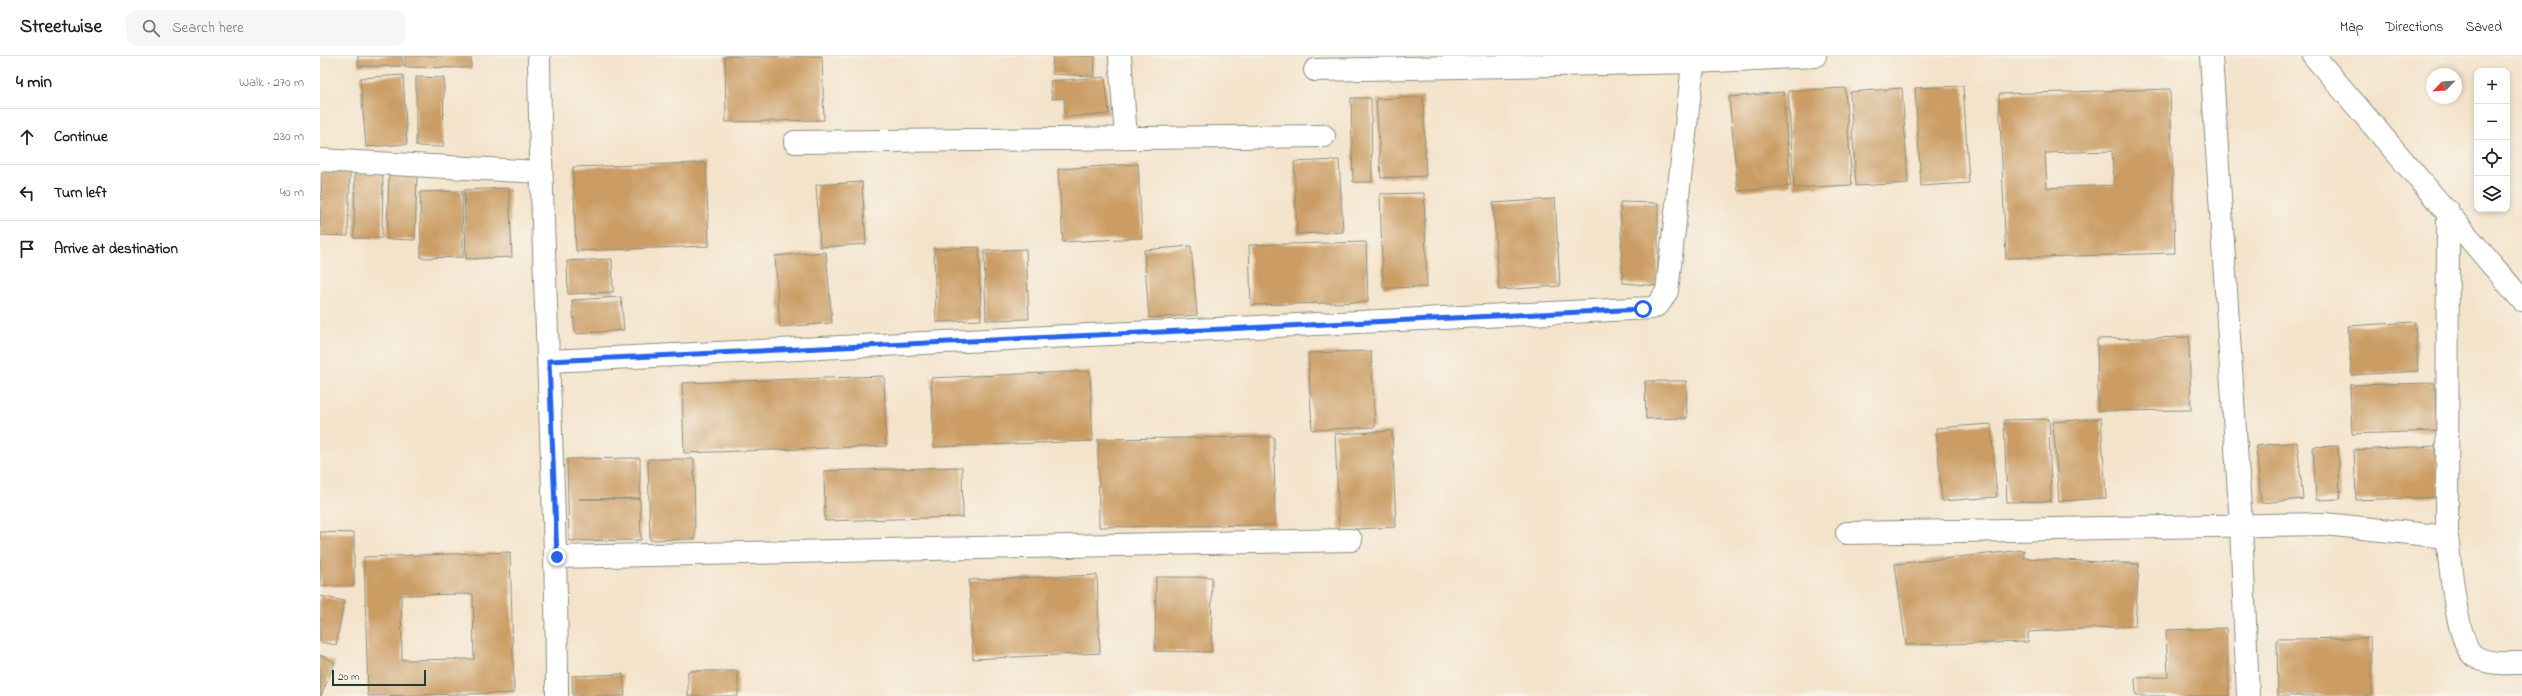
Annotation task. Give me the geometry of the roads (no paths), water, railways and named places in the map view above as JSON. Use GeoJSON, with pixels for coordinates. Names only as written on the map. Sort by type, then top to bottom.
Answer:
{"type":"FeatureCollection","features":[{"type":"Feature","properties":{"kind":"street"},"geometry":{"type":"LineString","coordinates":[[539,56],[540,172],[557,557],[557,696]]}},
{"type":"Feature","properties":{"kind":"street"},"geometry":{"type":"LineString","coordinates":[[1120,56],[1126,138]]}},
{"type":"Feature","properties":{"kind":"street"},"geometry":{"type":"LineString","coordinates":[[1315,70],[1815,56]]}},
{"type":"Feature","properties":{"kind":"street"},"geometry":{"type":"LineString","coordinates":[[2211,56],[2241,525],[2248,696]]}},
{"type":"Feature","properties":{"kind":"street"},"geometry":{"type":"LineString","coordinates":[[2314,56],[2448,211],[2522,300]]}},
{"type":"Feature","properties":{"kind":"street"},"geometry":{"type":"LineString","coordinates":[[549,361],[1652,308],[1659,304],[1667,291],[1694,59]]}},
{"type":"Feature","properties":{"kind":"street"},"geometry":{"type":"LineString","coordinates":[[795,142],[1324,136]]}},
{"type":"Feature","properties":{"kind":"street"},"geometry":{"type":"LineString","coordinates":[[320,160],[540,172]]}},
{"type":"Feature","properties":{"kind":"street"},"geometry":{"type":"LineString","coordinates":[[2448,211],[2447,537],[2461,635],[2473,655],[2494,663],[2522,663]]}},
{"type":"Feature","properties":{"kind":"street"},"geometry":{"type":"LineString","coordinates":[[1847,534],[2325,524],[2447,537]]}},
{"type":"Feature","properties":{"kind":"street"},"geometry":{"type":"LineString","coordinates":[[557,557],[1351,540]]}}]}
